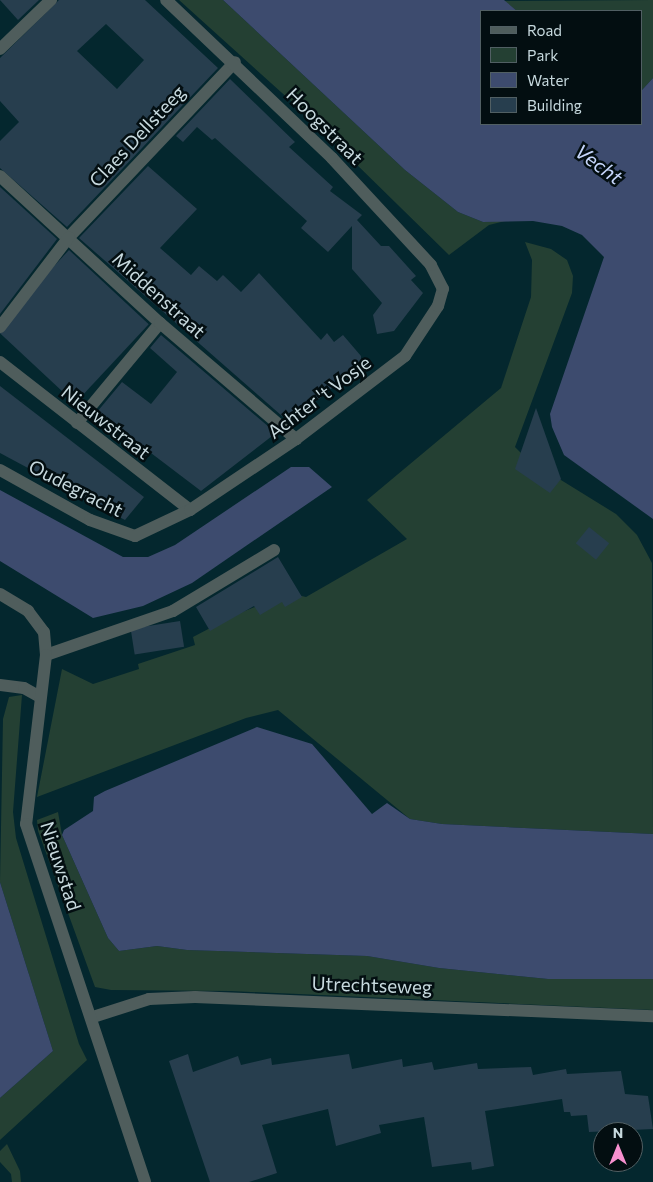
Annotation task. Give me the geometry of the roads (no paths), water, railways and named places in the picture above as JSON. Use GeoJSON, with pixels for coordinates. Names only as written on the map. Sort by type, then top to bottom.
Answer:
{"type":"FeatureCollection","features":[{"type":"Feature","properties":{"kind":"street"},"geometry":{"type":"LineString","coordinates":[[0,49],[50,0]]}},
{"type":"Feature","properties":{"kind":"street","name":"Hoogstraat"},"geometry":{"type":"LineString","coordinates":[[166,0],[235,62],[332,158],[424,258],[443,289]]}},
{"type":"Feature","properties":{"kind":"street","name":"Claes Dellsteeg"},"geometry":{"type":"LineString","coordinates":[[0,327],[69,237],[235,62]]}},
{"type":"Feature","properties":{"kind":"street","name":"Middenstraat"},"geometry":{"type":"LineString","coordinates":[[0,176],[69,237],[160,323],[296,439]]}},
{"type":"Feature","properties":{"kind":"street","name":"Achter 't Vosje"},"geometry":{"type":"LineString","coordinates":[[190,510],[296,439],[405,356],[429,323],[443,289]]}},
{"type":"Feature","properties":{"kind":"street"},"geometry":{"type":"LineString","coordinates":[[77,423],[160,323]]}},
{"type":"Feature","properties":{"kind":"street","name":"Nieuwstraat"},"geometry":{"type":"LineString","coordinates":[[0,362],[190,510]]}},
{"type":"Feature","properties":{"kind":"street","name":"Oudegracht"},"geometry":{"type":"LineString","coordinates":[[0,470],[90,520],[135,536],[190,510]]}},
{"type":"Feature","properties":{"kind":"street"},"geometry":{"type":"LineString","coordinates":[[46,655],[173,610],[274,550]]}},
{"type":"Feature","properties":{"kind":"street","name":"Nieuwstad"},"geometry":{"type":"LineString","coordinates":[[0,594],[38,621],[44,632],[46,655],[26,824],[93,1017],[145,1182]]}},
{"type":"Feature","properties":{"kind":"street"},"geometry":{"type":"LineString","coordinates":[[0,685],[24,688],[40,697]]}},
{"type":"Feature","properties":{"kind":"street","name":"Utrechtseweg"},"geometry":{"type":"LineString","coordinates":[[93,1017],[149,999],[195,997],[653,1016]]}},
{"type":"Feature","properties":{"kind":"water","name":"Vecht"},"geometry":{"type":"Polygon","coordinates":[[[223,0],[504,0],[516,10],[480,10],[480,125],[643,125],[643,89],[653,78],[653,519],[564,455],[552,427],[550,414],[604,257],[582,235],[562,226],[533,221],[483,222],[458,212],[405,170],[223,0]]]}},
{"type":"Feature","properties":{"kind":"water"},"geometry":{"type":"Polygon","coordinates":[[[291,467],[309,467],[332,487],[192,583],[143,606],[93,618],[0,561],[0,490],[123,557],[148,557],[175,545],[291,467]]]}},
{"type":"Feature","properties":{"kind":"water"},"geometry":{"type":"Polygon","coordinates":[[[257,727],[312,744],[372,814],[387,803],[410,819],[442,824],[653,834],[653,979],[548,979],[439,968],[367,956],[187,950],[157,946],[119,951],[108,938],[62,835],[64,830],[93,811],[94,797],[105,791],[257,727]]]}},
{"type":"Feature","properties":{"kind":"water"},"geometry":{"type":"Polygon","coordinates":[[[0,882],[53,1051],[0,1098],[0,882]]]}}]}
